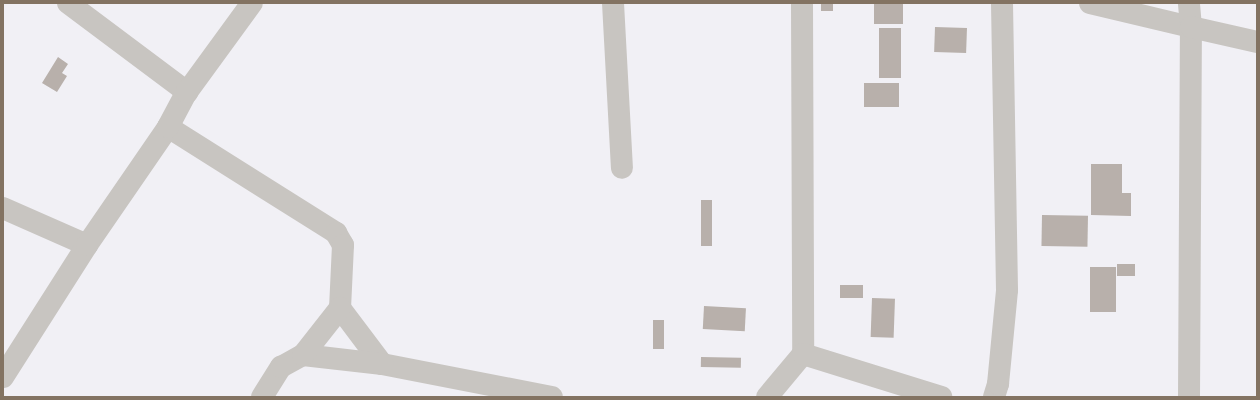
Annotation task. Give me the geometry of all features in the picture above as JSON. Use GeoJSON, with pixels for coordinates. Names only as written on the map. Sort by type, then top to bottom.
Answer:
{"type":"FeatureCollection","features":[{"type":"Feature","properties":{"kind":"street"},"geometry":{"type":"LineString","coordinates":[[68,3],[188,92]]}},
{"type":"Feature","properties":{"kind":"street"},"geometry":{"type":"LineString","coordinates":[[3,377],[86,245],[168,127],[188,92],[252,3]]}},
{"type":"Feature","properties":{"kind":"street"},"geometry":{"type":"LineString","coordinates":[[613,3],[622,168]]}},
{"type":"Feature","properties":{"kind":"street"},"geometry":{"type":"LineString","coordinates":[[767,397],[803,354],[802,3]]}},
{"type":"Feature","properties":{"kind":"street"},"geometry":{"type":"LineString","coordinates":[[994,397],[998,384],[1007,290],[1002,3]]}},
{"type":"Feature","properties":{"kind":"street"},"geometry":{"type":"LineString","coordinates":[[1090,3],[1257,42]]}},
{"type":"Feature","properties":{"kind":"street"},"geometry":{"type":"LineString","coordinates":[[1189,3],[1191,27],[1190,397]]}},
{"type":"Feature","properties":{"kind":"street"},"geometry":{"type":"LineString","coordinates":[[168,127],[336,234],[343,245],[340,308],[303,355],[281,367],[262,397]]}},
{"type":"Feature","properties":{"kind":"street"},"geometry":{"type":"LineString","coordinates":[[3,208],[86,245]]}},
{"type":"Feature","properties":{"kind":"street"},"geometry":{"type":"LineString","coordinates":[[340,308],[382,364]]}},
{"type":"Feature","properties":{"kind":"street"},"geometry":{"type":"LineString","coordinates":[[803,354],[941,397]]}},
{"type":"Feature","properties":{"kind":"street"},"geometry":{"type":"LineString","coordinates":[[303,355],[382,364],[552,397]]}},
{"type":"Feature","properties":{"kind":"building"},"geometry":{"type":"Polygon","coordinates":[[[821,3],[833,3],[833,11],[821,11],[821,3]]]}},
{"type":"Feature","properties":{"kind":"building"},"geometry":{"type":"Polygon","coordinates":[[[874,3],[903,3],[903,24],[874,24],[874,3]]]}},
{"type":"Feature","properties":{"kind":"building"},"geometry":{"type":"Polygon","coordinates":[[[935,27],[967,28],[966,53],[934,52],[935,27]]]}},
{"type":"Feature","properties":{"kind":"building"},"geometry":{"type":"Polygon","coordinates":[[[879,28],[901,28],[901,78],[879,78],[879,28]]]}},
{"type":"Feature","properties":{"kind":"building"},"geometry":{"type":"Polygon","coordinates":[[[58,57],[68,64],[62,73],[67,76],[57,92],[42,83],[58,57]]]}},
{"type":"Feature","properties":{"kind":"building"},"geometry":{"type":"Polygon","coordinates":[[[864,83],[899,83],[899,107],[864,107],[864,83]]]}},
{"type":"Feature","properties":{"kind":"building"},"geometry":{"type":"Polygon","coordinates":[[[1091,164],[1122,164],[1122,193],[1131,193],[1131,216],[1091,215],[1091,164]]]}},
{"type":"Feature","properties":{"kind":"building"},"geometry":{"type":"Polygon","coordinates":[[[701,200],[712,200],[712,246],[701,246],[701,200]]]}},
{"type":"Feature","properties":{"kind":"building"},"geometry":{"type":"Polygon","coordinates":[[[1042,215],[1088,216],[1087,247],[1041,246],[1042,215]]]}},
{"type":"Feature","properties":{"kind":"building"},"geometry":{"type":"Polygon","coordinates":[[[1117,264],[1135,264],[1135,276],[1117,276],[1117,264]]]}},
{"type":"Feature","properties":{"kind":"building"},"geometry":{"type":"Polygon","coordinates":[[[1090,267],[1116,267],[1116,312],[1090,312],[1090,267]]]}},
{"type":"Feature","properties":{"kind":"building"},"geometry":{"type":"Polygon","coordinates":[[[840,285],[863,285],[863,298],[840,298],[840,285]]]}},
{"type":"Feature","properties":{"kind":"building"},"geometry":{"type":"Polygon","coordinates":[[[872,298],[895,299],[894,338],[871,337],[872,298]]]}},
{"type":"Feature","properties":{"kind":"building"},"geometry":{"type":"Polygon","coordinates":[[[704,306],[746,308],[745,331],[703,329],[704,306]]]}},
{"type":"Feature","properties":{"kind":"building"},"geometry":{"type":"Polygon","coordinates":[[[653,320],[664,320],[664,349],[653,349],[653,320]]]}},
{"type":"Feature","properties":{"kind":"building"},"geometry":{"type":"Polygon","coordinates":[[[701,357],[741,358],[741,368],[701,367],[701,357]]]}}]}
